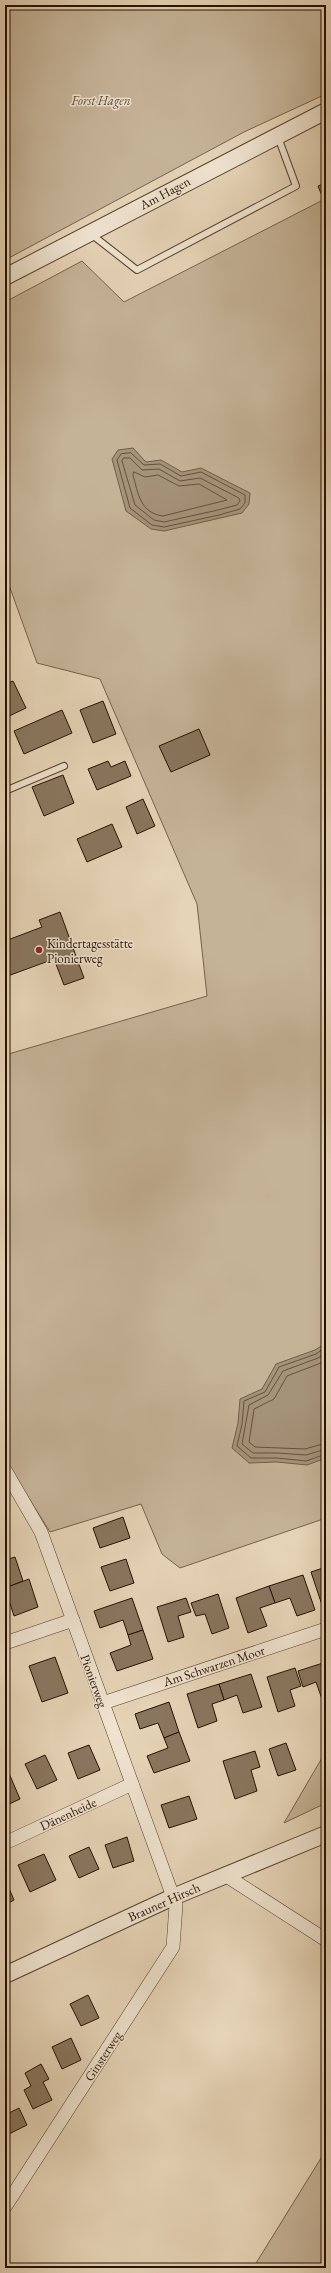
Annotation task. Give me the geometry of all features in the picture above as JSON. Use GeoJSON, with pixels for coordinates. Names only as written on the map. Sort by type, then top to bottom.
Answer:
{"type":"FeatureCollection","features":[{"type":"Feature","properties":{"kind":"street","name":"Am Hagen"},"geometry":{"type":"LineString","coordinates":[[5,277],[278,134],[326,111]]}},
{"type":"Feature","properties":{"kind":"street","name":"Pionierweg"},"geometry":{"type":"LineString","coordinates":[[5,1470],[41,1532],[102,1704],[173,1896]]}},
{"type":"Feature","properties":{"kind":"street"},"geometry":{"type":"LineString","coordinates":[[5,1643],[73,1620]]}},
{"type":"Feature","properties":{"kind":"street","name":"Am Schwarzen Moor"},"geometry":{"type":"LineString","coordinates":[[102,1704],[326,1630]]}},
{"type":"Feature","properties":{"kind":"street","name":"Dänenheide"},"geometry":{"type":"LineString","coordinates":[[5,1843],[132,1784]]}},
{"type":"Feature","properties":{"kind":"street","name":"Brauner Hirsch"},"geometry":{"type":"LineString","coordinates":[[5,1975],[173,1896],[326,1834]]}},
{"type":"Feature","properties":{"kind":"street"},"geometry":{"type":"LineString","coordinates":[[225,1875],[326,1940]]}},
{"type":"Feature","properties":{"kind":"street","name":"Ginsterweg"},"geometry":{"type":"LineString","coordinates":[[5,2207],[173,1947],[176,1905],[173,1896]]}},
{"type":"Feature","properties":{"kind":"lane"},"geometry":{"type":"LineString","coordinates":[[90,233],[137,270],[144,267],[296,186],[278,134]]}},
{"type":"Feature","properties":{"kind":"lane"},"geometry":{"type":"LineString","coordinates":[[5,791],[64,766]]}},
{"type":"Feature","properties":{"kind":"green space","name":"Forst Hagen"},"geometry":{"type":"Polygon","coordinates":[[[5,5],[326,5],[326,94],[244,132],[5,260],[5,5]]]}},
{"type":"Feature","properties":{"kind":"green space"},"geometry":{"type":"Polygon","coordinates":[[[321,201],[326,216],[326,1518],[180,1568],[162,1554],[141,1504],[50,1532],[5,1460],[5,1055],[207,996],[197,904],[100,679],[37,663],[5,574],[5,302],[82,261],[124,302],[321,201]]]}},
{"type":"Feature","properties":{"kind":"green space"},"geometry":{"type":"Polygon","coordinates":[[[326,1751],[326,1803],[284,1823],[326,1751]]]}},
{"type":"Feature","properties":{"kind":"green space"},"geometry":{"type":"Polygon","coordinates":[[[326,2150],[326,2268],[253,2268],[326,2150]]]}},
{"type":"Feature","properties":{"kind":"water"},"geometry":{"type":"Polygon","coordinates":[[[133,448],[146,462],[161,460],[182,472],[201,468],[250,493],[249,504],[242,513],[164,531],[151,529],[126,511],[112,459],[118,450],[133,448]]]}},
{"type":"Feature","properties":{"kind":"water"},"geometry":{"type":"Polygon","coordinates":[[[326,1343],[326,1458],[307,1465],[277,1462],[249,1463],[232,1448],[238,1423],[240,1399],[262,1389],[276,1364],[315,1350],[326,1343]]]}},
{"type":"Feature","properties":{"kind":"building"},"geometry":{"type":"Polygon","coordinates":[[[326,183],[326,202],[325,203],[318,186],[326,183]]]}},
{"type":"Feature","properties":{"kind":"building"},"geometry":{"type":"Polygon","coordinates":[[[13,681],[26,708],[5,718],[5,684],[13,681]]]}},
{"type":"Feature","properties":{"kind":"building"},"geometry":{"type":"Polygon","coordinates":[[[103,701],[116,734],[93,743],[80,710],[103,701]]]}},
{"type":"Feature","properties":{"kind":"building"},"geometry":{"type":"Polygon","coordinates":[[[62,710],[72,733],[24,754],[14,731],[62,710]]]}},
{"type":"Feature","properties":{"kind":"building"},"geometry":{"type":"Polygon","coordinates":[[[199,729],[210,755],[171,772],[159,746],[199,729]]]}},
{"type":"Feature","properties":{"kind":"building"},"geometry":{"type":"Polygon","coordinates":[[[108,761],[111,767],[125,761],[131,776],[97,790],[88,769],[108,761]]]}},
{"type":"Feature","properties":{"kind":"building"},"geometry":{"type":"Polygon","coordinates":[[[63,775],[74,803],[44,816],[32,787],[63,775]]]}},
{"type":"Feature","properties":{"kind":"building"},"geometry":{"type":"Polygon","coordinates":[[[143,799],[155,826],[137,834],[126,807],[143,799]]]}},
{"type":"Feature","properties":{"kind":"building"},"geometry":{"type":"Polygon","coordinates":[[[112,824],[122,847],[87,862],[77,839],[112,824]]]}},
{"type":"Feature","properties":{"kind":"building","name":"Kindertagesstätte Pionierweg"},"geometry":{"type":"Polygon","coordinates":[[[60,912],[84,978],[64,985],[54,959],[5,977],[5,941],[42,927],[39,920],[60,912]]]}},
{"type":"Feature","properties":{"kind":"building"},"geometry":{"type":"Polygon","coordinates":[[[123,1517],[130,1538],[100,1548],[93,1528],[123,1517]]]}},
{"type":"Feature","properties":{"kind":"building"},"geometry":{"type":"Polygon","coordinates":[[[15,1557],[23,1581],[5,1588],[5,1560],[15,1557]]]}},
{"type":"Feature","properties":{"kind":"building"},"geometry":{"type":"Polygon","coordinates":[[[126,1559],[134,1583],[110,1591],[101,1567],[126,1559]]]}},
{"type":"Feature","properties":{"kind":"building"},"geometry":{"type":"Polygon","coordinates":[[[326,1567],[326,1607],[323,1608],[311,1572],[326,1567]]]}},
{"type":"Feature","properties":{"kind":"building"},"geometry":{"type":"Polygon","coordinates":[[[303,1575],[315,1610],[297,1616],[290,1598],[275,1603],[269,1586],[303,1575]]]}},
{"type":"Feature","properties":{"kind":"building"},"geometry":{"type":"Polygon","coordinates":[[[29,1579],[38,1607],[14,1616],[5,1588],[29,1579]]]}},
{"type":"Feature","properties":{"kind":"building"},"geometry":{"type":"Polygon","coordinates":[[[269,1586],[275,1603],[260,1608],[267,1626],[248,1633],[236,1598],[269,1586]]]}},
{"type":"Feature","properties":{"kind":"building"},"geometry":{"type":"Polygon","coordinates":[[[218,1594],[229,1628],[212,1634],[205,1614],[196,1616],[191,1603],[218,1594]]]}},
{"type":"Feature","properties":{"kind":"building"},"geometry":{"type":"Polygon","coordinates":[[[132,1598],[143,1630],[128,1635],[123,1620],[100,1628],[94,1611],[132,1598]]]}},
{"type":"Feature","properties":{"kind":"building"},"geometry":{"type":"Polygon","coordinates":[[[186,1598],[191,1612],[178,1616],[184,1637],[168,1642],[157,1607],[186,1598]]]}},
{"type":"Feature","properties":{"kind":"building"},"geometry":{"type":"Polygon","coordinates":[[[143,1630],[153,1659],[117,1671],[110,1653],[131,1645],[128,1635],[143,1630]]]}},
{"type":"Feature","properties":{"kind":"building"},"geometry":{"type":"Polygon","coordinates":[[[55,1657],[68,1693],[42,1702],[29,1666],[55,1657]]]}},
{"type":"Feature","properties":{"kind":"building"},"geometry":{"type":"Polygon","coordinates":[[[326,1662],[326,1701],[323,1702],[316,1682],[303,1687],[298,1671],[326,1662]]]}},
{"type":"Feature","properties":{"kind":"building"},"geometry":{"type":"Polygon","coordinates":[[[295,1668],[301,1686],[290,1690],[295,1706],[278,1712],[267,1677],[295,1668]]]}},
{"type":"Feature","properties":{"kind":"building"},"geometry":{"type":"Polygon","coordinates":[[[251,1674],[262,1707],[243,1713],[237,1695],[224,1700],[219,1684],[251,1674]]]}},
{"type":"Feature","properties":{"kind":"building"},"geometry":{"type":"Polygon","coordinates":[[[219,1684],[224,1700],[212,1704],[217,1721],[198,1728],[187,1694],[219,1684]]]}},
{"type":"Feature","properties":{"kind":"building"},"geometry":{"type":"Polygon","coordinates":[[[169,1702],[179,1732],[164,1738],[158,1723],[140,1729],[135,1714],[169,1702]]]}},
{"type":"Feature","properties":{"kind":"building"},"geometry":{"type":"Polygon","coordinates":[[[179,1732],[190,1761],[154,1773],[147,1756],[168,1748],[164,1738],[179,1732]]]}},
{"type":"Feature","properties":{"kind":"building"},"geometry":{"type":"Polygon","coordinates":[[[286,1743],[296,1770],[278,1776],[269,1749],[286,1743]]]}},
{"type":"Feature","properties":{"kind":"building"},"geometry":{"type":"Polygon","coordinates":[[[89,1745],[100,1770],[78,1779],[68,1753],[89,1745]]]}},
{"type":"Feature","properties":{"kind":"building"},"geometry":{"type":"Polygon","coordinates":[[[255,1751],[260,1767],[251,1770],[257,1791],[235,1799],[223,1761],[255,1751]]]}},
{"type":"Feature","properties":{"kind":"building"},"geometry":{"type":"Polygon","coordinates":[[[45,1755],[57,1780],[37,1789],[25,1764],[45,1755]]]}},
{"type":"Feature","properties":{"kind":"building"},"geometry":{"type":"Polygon","coordinates":[[[8,1771],[20,1799],[5,1806],[5,1773],[8,1771]]]}},
{"type":"Feature","properties":{"kind":"building"},"geometry":{"type":"Polygon","coordinates":[[[189,1796],[197,1819],[169,1828],[161,1805],[189,1796]]]}},
{"type":"Feature","properties":{"kind":"building"},"geometry":{"type":"Polygon","coordinates":[[[127,1837],[134,1861],[113,1868],[105,1845],[127,1837]]]}},
{"type":"Feature","properties":{"kind":"building"},"geometry":{"type":"Polygon","coordinates":[[[89,1847],[99,1869],[79,1878],[69,1856],[89,1847]]]}},
{"type":"Feature","properties":{"kind":"building"},"geometry":{"type":"Polygon","coordinates":[[[44,1854],[56,1880],[30,1892],[18,1865],[44,1854]]]}},
{"type":"Feature","properties":{"kind":"building"},"geometry":{"type":"Polygon","coordinates":[[[5,1879],[14,1900],[5,1905],[5,1879]]]}},
{"type":"Feature","properties":{"kind":"building"},"geometry":{"type":"Polygon","coordinates":[[[88,1995],[99,2018],[81,2026],[70,2004],[88,1995]]]}},
{"type":"Feature","properties":{"kind":"building"},"geometry":{"type":"Polygon","coordinates":[[[71,2038],[81,2060],[62,2069],[52,2047],[71,2038]]]}},
{"type":"Feature","properties":{"kind":"building"},"geometry":{"type":"Polygon","coordinates":[[[41,2064],[49,2079],[43,2082],[52,2100],[33,2109],[24,2090],[31,2086],[25,2073],[41,2064]]]}},
{"type":"Feature","properties":{"kind":"building"},"geometry":{"type":"Polygon","coordinates":[[[19,2108],[27,2125],[5,2136],[5,2115],[19,2108]]]}},
{"type":"Feature","properties":{"kind":"place","name":"Kindertagesstätte Pionierweg"},"geometry":{"type":"Point","coordinates":[39,950]}}]}
